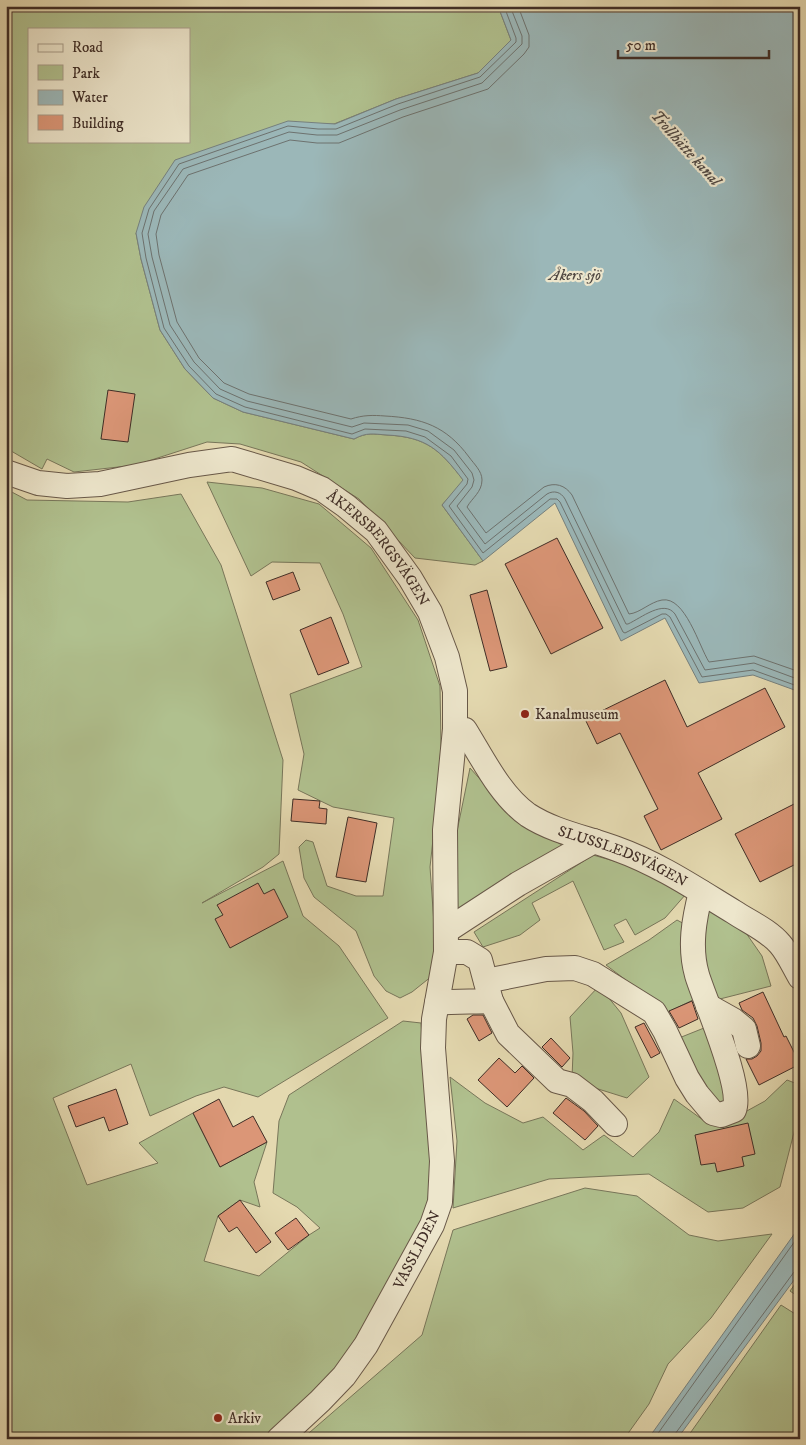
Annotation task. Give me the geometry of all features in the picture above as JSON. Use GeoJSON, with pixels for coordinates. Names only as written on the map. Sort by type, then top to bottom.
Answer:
{"type":"FeatureCollection","features":[{"type":"Feature","properties":{"kind":"street","name":"ÅKERSBERGSVÄGEN"},"geometry":{"type":"LineString","coordinates":[[6,472],[38,483],[67,486],[100,484],[189,465],[232,459],[296,478],[322,489],[376,531],[410,578],[430,612],[448,657],[455,692],[455,729],[445,830],[446,942],[435,1011]]}},
{"type":"Feature","properties":{"kind":"street","name":"SLUSSLEDSVÄGEN"},"geometry":{"type":"LineString","coordinates":[[455,729],[465,730],[501,787],[514,803],[528,814],[546,825],[618,849],[656,866],[701,892],[767,932],[781,945],[800,977]]}},
{"type":"Feature","properties":{"kind":"street"},"geometry":{"type":"LineString","coordinates":[[594,841],[518,884],[446,942],[480,960],[489,991],[508,1034],[557,1081],[572,1085],[593,1101],[615,1124]]}},
{"type":"Feature","properties":{"kind":"street"},"geometry":{"type":"LineString","coordinates":[[435,1011],[455,1001],[470,1002],[489,991],[546,968],[575,968],[593,974],[654,1012],[697,1094],[713,1113],[721,1115],[734,1110],[737,1104],[736,1094],[697,975],[694,958],[694,918],[701,892]]}},
{"type":"Feature","properties":{"kind":"street"},"geometry":{"type":"LineString","coordinates":[[708,1006],[732,1020],[744,1030],[748,1046]]}},
{"type":"Feature","properties":{"kind":"street","name":"VASSLIDEN"},"geometry":{"type":"LineString","coordinates":[[279,1439],[344,1376],[366,1345],[438,1212],[442,1182],[442,1161],[433,1048],[435,1011]]}},
{"type":"Feature","properties":{"kind":"green space"},"geometry":{"type":"Polygon","coordinates":[[[6,6],[498,6],[511,40],[478,73],[396,99],[334,124],[318,124],[136,233],[160,330],[185,369],[213,398],[243,412],[354,439],[370,434],[401,436],[423,442],[432,447],[440,453],[464,481],[442,505],[483,561],[475,565],[415,558],[359,499],[301,462],[240,444],[207,442],[136,465],[74,472],[47,459],[42,469],[6,448],[6,6]]]}},
{"type":"Feature","properties":{"kind":"green space"},"geometry":{"type":"Polygon","coordinates":[[[207,482],[262,488],[319,504],[371,548],[418,620],[440,686],[441,745],[430,867],[435,938],[432,976],[412,992],[400,998],[386,991],[374,976],[356,931],[314,897],[304,878],[299,847],[306,840],[313,842],[327,886],[356,896],[383,896],[394,818],[333,807],[298,790],[304,754],[290,694],[362,667],[343,614],[320,563],[272,562],[251,576],[207,482]]]}},
{"type":"Feature","properties":{"kind":"green space"},"geometry":{"type":"Polygon","coordinates":[[[6,489],[27,500],[128,502],[181,494],[221,565],[283,760],[279,854],[263,867],[202,903],[283,861],[303,916],[339,946],[388,1018],[258,1097],[224,1087],[196,1096],[150,1116],[131,1064],[53,1098],[87,1185],[158,1163],[139,1143],[193,1113],[220,1167],[267,1142],[254,1182],[260,1207],[240,1200],[218,1216],[204,1261],[259,1276],[320,1228],[297,1207],[273,1193],[279,1121],[289,1095],[403,1021],[421,1023],[432,1155],[427,1212],[401,1261],[337,1370],[265,1439],[6,1439],[6,489]]]}},
{"type":"Feature","properties":{"kind":"green space"},"geometry":{"type":"Polygon","coordinates":[[[470,768],[514,817],[567,848],[455,917],[455,841],[470,768]]]}},
{"type":"Feature","properties":{"kind":"green space"},"geometry":{"type":"Polygon","coordinates":[[[593,855],[642,869],[686,894],[665,918],[635,935],[626,919],[614,925],[624,942],[604,950],[573,881],[532,903],[540,920],[520,935],[483,947],[474,932],[593,855]]]}},
{"type":"Feature","properties":{"kind":"green space"},"geometry":{"type":"Polygon","coordinates":[[[711,906],[746,933],[762,956],[771,986],[716,1000],[699,956],[702,928],[711,906]]]}},
{"type":"Feature","properties":{"kind":"green space"},"geometry":{"type":"Polygon","coordinates":[[[677,920],[688,926],[697,998],[668,1012],[606,965],[649,940],[677,920]]]}},
{"type":"Feature","properties":{"kind":"green space"},"geometry":{"type":"Polygon","coordinates":[[[599,986],[621,1013],[649,1077],[627,1098],[595,1088],[572,1078],[573,1053],[570,1017],[599,986]]]}},
{"type":"Feature","properties":{"kind":"green space"},"geometry":{"type":"Polygon","coordinates":[[[704,1028],[731,1104],[716,1106],[707,1094],[679,1038],[704,1028]]]}},
{"type":"Feature","properties":{"kind":"green space"},"geometry":{"type":"Polygon","coordinates":[[[450,1077],[485,1103],[523,1123],[543,1117],[583,1150],[604,1135],[633,1157],[659,1132],[674,1099],[703,1120],[745,1112],[765,1101],[787,1080],[800,1085],[800,1109],[780,1187],[743,1208],[708,1212],[649,1174],[549,1179],[453,1208],[457,1141],[450,1077]]]}},
{"type":"Feature","properties":{"kind":"green space"},"geometry":{"type":"Polygon","coordinates":[[[585,1188],[637,1196],[689,1235],[718,1241],[772,1234],[711,1318],[668,1364],[649,1404],[624,1439],[302,1439],[422,1335],[453,1230],[585,1188]]]}},
{"type":"Feature","properties":{"kind":"green space"},"geometry":{"type":"Polygon","coordinates":[[[800,1277],[800,1298],[790,1291],[800,1277]]]}},
{"type":"Feature","properties":{"kind":"green space"},"geometry":{"type":"Polygon","coordinates":[[[781,1305],[800,1317],[800,1439],[686,1439],[781,1305]]]}},
{"type":"Feature","properties":{"kind":"water","name":"Åkers sjö"},"geometry":{"type":"Polygon","coordinates":[[[498,6],[800,6],[800,692],[753,675],[699,683],[665,618],[621,641],[555,503],[483,561],[442,505],[463,480],[447,461],[431,447],[423,442],[401,436],[370,434],[354,439],[243,412],[213,398],[185,369],[160,330],[136,233],[144,207],[175,160],[288,121],[335,124],[396,99],[478,73],[511,40],[498,6]]]}},
{"type":"Feature","properties":{"kind":"water"},"geometry":{"type":"Polygon","coordinates":[[[800,1226],[800,1272],[677,1439],[648,1439],[800,1226]]]}},
{"type":"Feature","properties":{"kind":"building"},"geometry":{"type":"Polygon","coordinates":[[[108,390],[135,394],[128,442],[101,439],[108,390]]]}},
{"type":"Feature","properties":{"kind":"building"},"geometry":{"type":"Polygon","coordinates":[[[557,538],[603,628],[551,654],[505,564],[557,538]]]}},
{"type":"Feature","properties":{"kind":"building"},"geometry":{"type":"Polygon","coordinates":[[[293,572],[300,590],[273,600],[266,582],[293,572]]]}},
{"type":"Feature","properties":{"kind":"building"},"geometry":{"type":"Polygon","coordinates":[[[487,590],[507,667],[490,671],[470,595],[487,590]]]}},
{"type":"Feature","properties":{"kind":"building"},"geometry":{"type":"Polygon","coordinates":[[[331,617],[349,663],[318,675],[300,630],[331,617]]]}},
{"type":"Feature","properties":{"kind":"building"},"geometry":{"type":"Polygon","coordinates":[[[665,680],[687,727],[765,688],[785,727],[698,773],[722,819],[661,850],[644,816],[658,809],[620,733],[597,744],[585,719],[665,680]]]}},
{"type":"Feature","properties":{"kind":"building"},"geometry":{"type":"Polygon","coordinates":[[[293,799],[320,801],[319,808],[327,809],[326,824],[291,821],[293,799]]]}},
{"type":"Feature","properties":{"kind":"building"},"geometry":{"type":"Polygon","coordinates":[[[800,801],[800,862],[760,882],[735,834],[800,801]]]}},
{"type":"Feature","properties":{"kind":"building"},"geometry":{"type":"Polygon","coordinates":[[[348,817],[377,823],[366,882],[336,877],[348,817]]]}},
{"type":"Feature","properties":{"kind":"building"},"geometry":{"type":"Polygon","coordinates":[[[258,883],[264,894],[274,889],[288,917],[230,948],[215,919],[223,915],[217,905],[258,883]]]}},
{"type":"Feature","properties":{"kind":"building"},"geometry":{"type":"Polygon","coordinates":[[[763,992],[784,1037],[786,1036],[800,1064],[759,1085],[746,1059],[752,1059],[761,1051],[757,1026],[753,1018],[742,1010],[739,1003],[763,992]]]}},
{"type":"Feature","properties":{"kind":"building"},"geometry":{"type":"Polygon","coordinates":[[[692,1001],[698,1019],[679,1028],[669,1011],[692,1001]]]}},
{"type":"Feature","properties":{"kind":"building"},"geometry":{"type":"Polygon","coordinates":[[[473,1015],[483,1015],[492,1033],[479,1041],[467,1019],[473,1015]]]}},
{"type":"Feature","properties":{"kind":"building"},"geometry":{"type":"Polygon","coordinates":[[[644,1023],[660,1053],[651,1058],[635,1027],[644,1023]]]}},
{"type":"Feature","properties":{"kind":"building"},"geometry":{"type":"Polygon","coordinates":[[[551,1038],[570,1058],[562,1067],[542,1047],[551,1038]]]}},
{"type":"Feature","properties":{"kind":"building"},"geometry":{"type":"Polygon","coordinates":[[[499,1058],[515,1073],[522,1066],[534,1078],[507,1107],[478,1080],[499,1058]]]}},
{"type":"Feature","properties":{"kind":"building"},"geometry":{"type":"Polygon","coordinates":[[[116,1089],[128,1124],[109,1131],[104,1117],[76,1127],[68,1106],[116,1089]]]}},
{"type":"Feature","properties":{"kind":"building"},"geometry":{"type":"Polygon","coordinates":[[[566,1098],[584,1111],[598,1126],[585,1140],[553,1113],[566,1098]]]}},
{"type":"Feature","properties":{"kind":"building"},"geometry":{"type":"Polygon","coordinates":[[[219,1099],[233,1127],[253,1116],[267,1142],[220,1167],[193,1113],[219,1099]]]}},
{"type":"Feature","properties":{"kind":"building"},"geometry":{"type":"Polygon","coordinates":[[[748,1123],[755,1154],[742,1157],[744,1166],[717,1172],[715,1163],[701,1165],[695,1135],[748,1123]]]}},
{"type":"Feature","properties":{"kind":"building"},"geometry":{"type":"Polygon","coordinates":[[[240,1200],[271,1242],[256,1253],[237,1227],[229,1232],[218,1216],[240,1200]]]}},
{"type":"Feature","properties":{"kind":"building"},"geometry":{"type":"Polygon","coordinates":[[[296,1218],[309,1235],[288,1250],[275,1233],[296,1218]]]}},
{"type":"Feature","properties":{"kind":"place","name":"Kanalmuseum"},"geometry":{"type":"Point","coordinates":[525,714]}},
{"type":"Feature","properties":{"kind":"place","name":"Arkiv"},"geometry":{"type":"Point","coordinates":[218,1418]}},
{"type":"Feature","properties":{"kind":"water label","name":"Trollhätte kanal"},"geometry":{"type":"Point","coordinates":[686,148]}}]}
